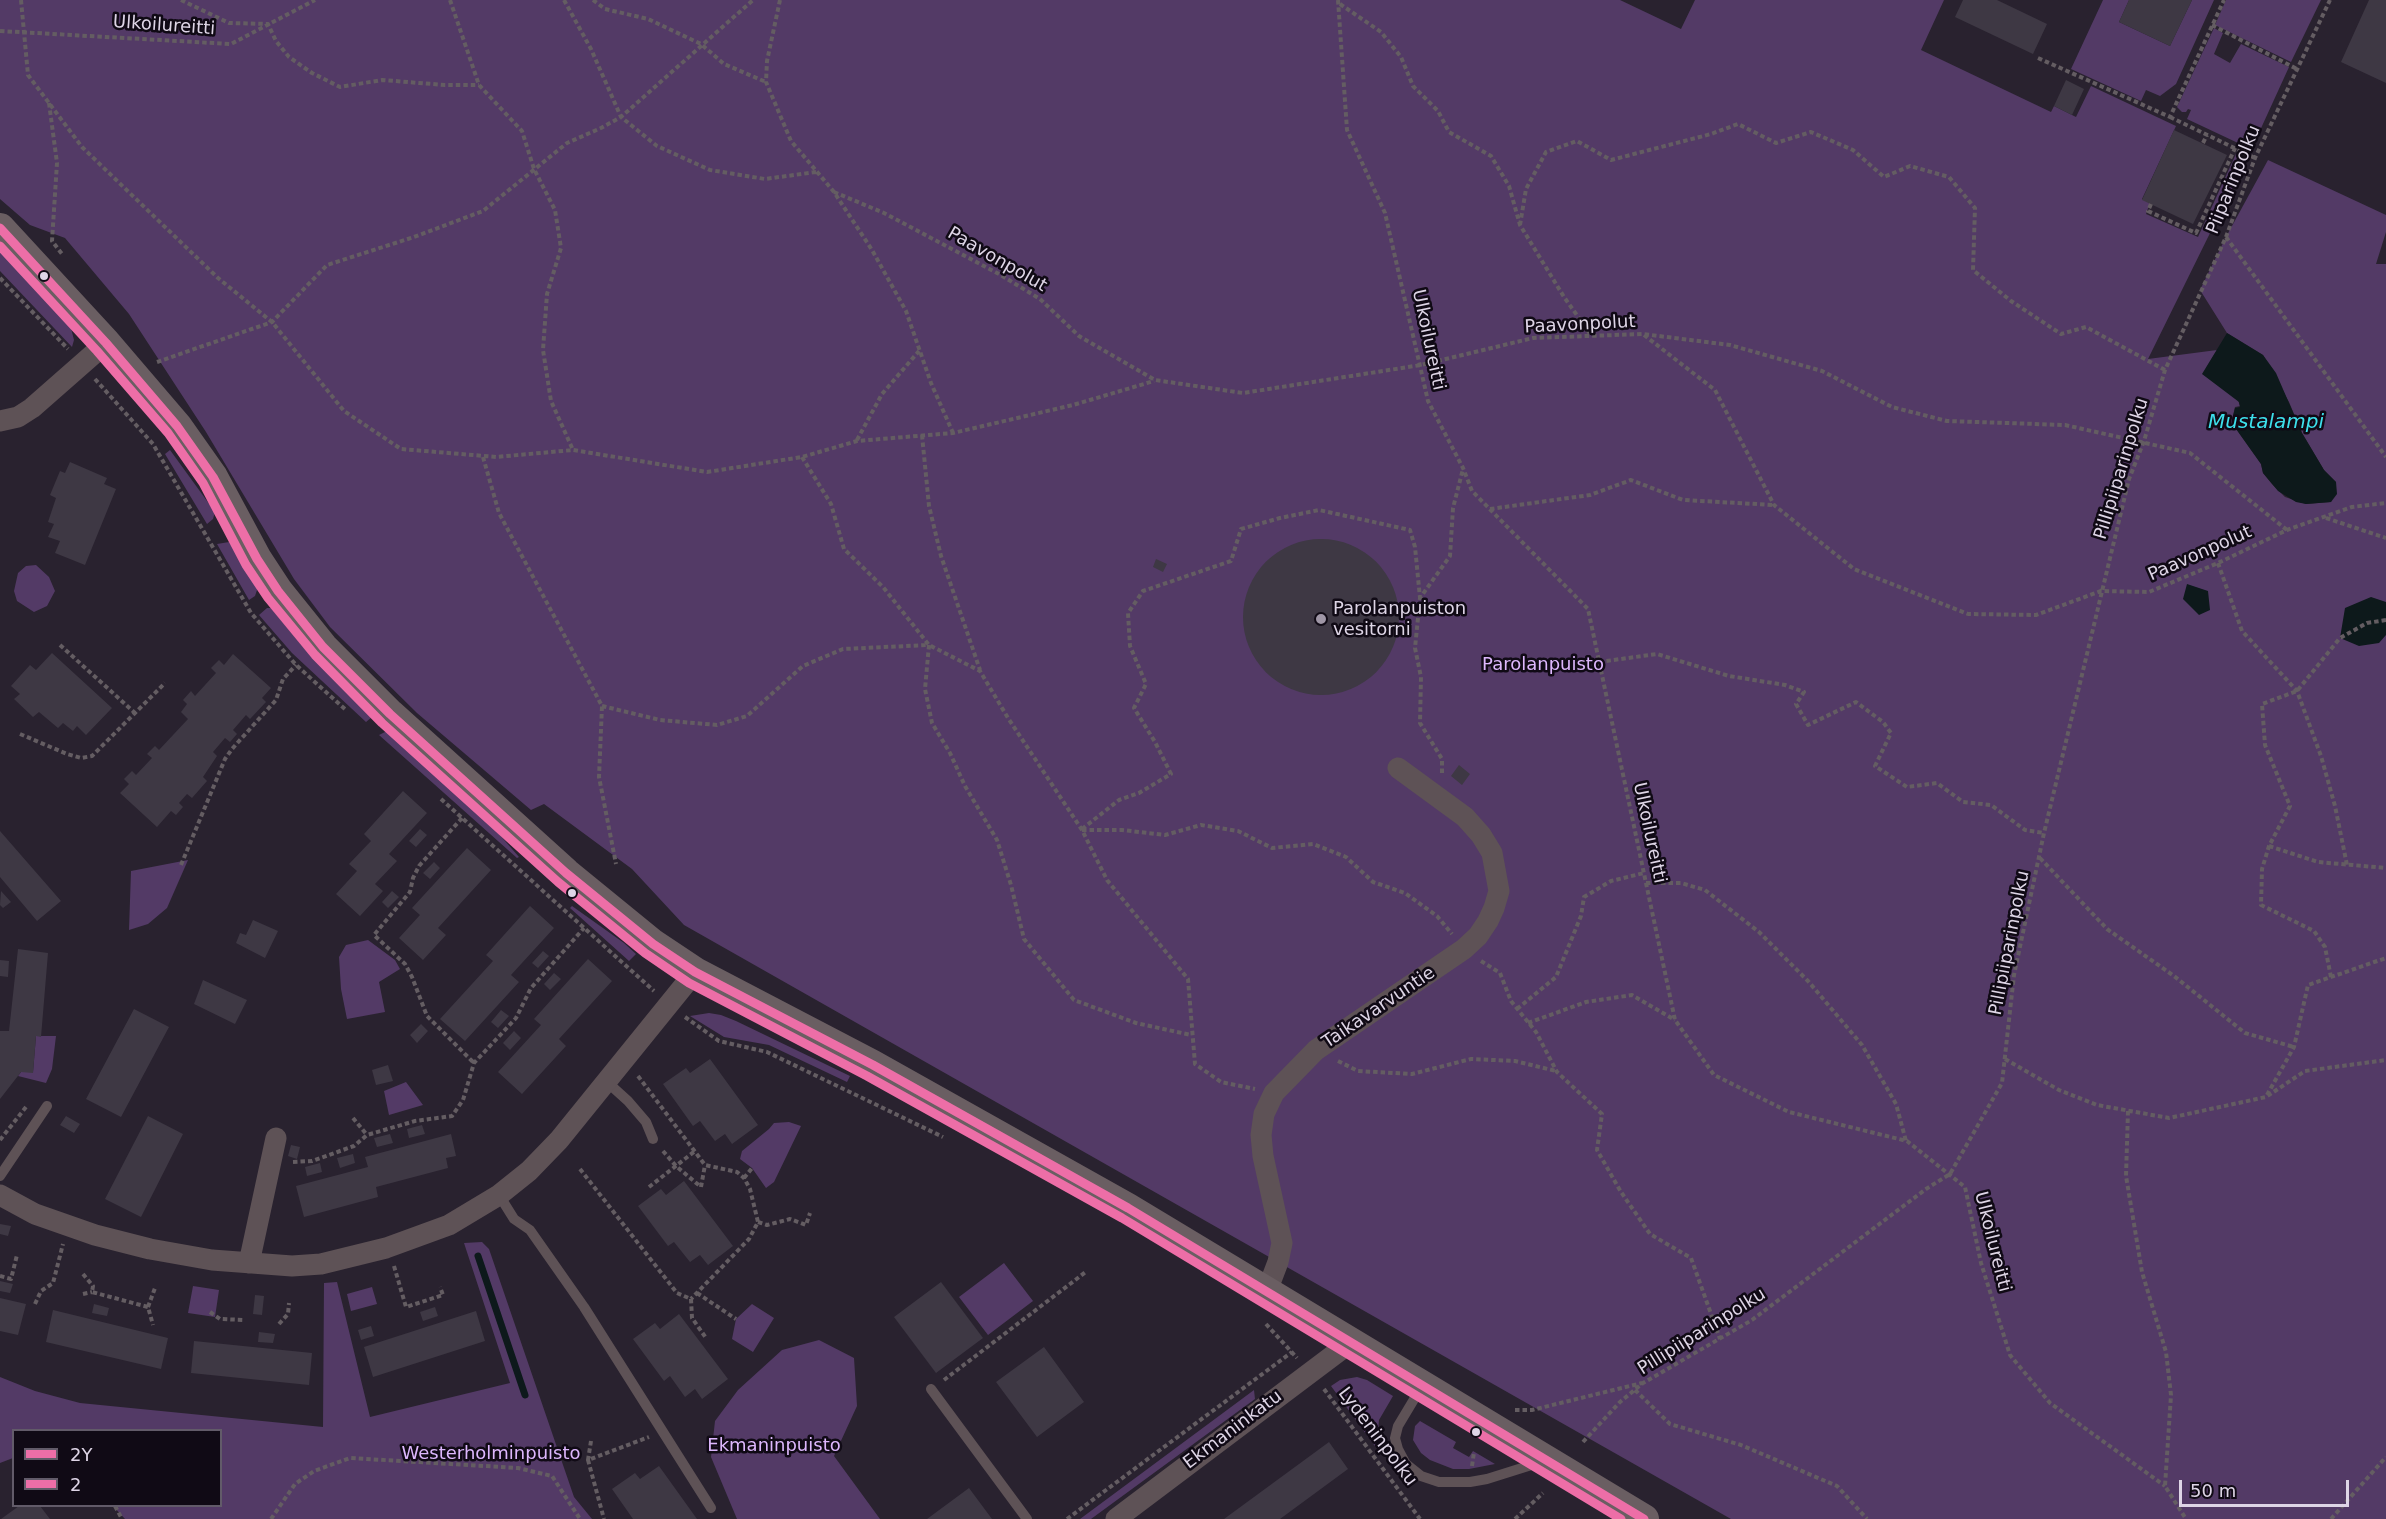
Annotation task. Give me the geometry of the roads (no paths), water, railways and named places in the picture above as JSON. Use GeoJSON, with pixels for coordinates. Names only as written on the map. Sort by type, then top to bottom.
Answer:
{"type":"FeatureCollection","features":[{"type":"Feature","properties":{"kind":"street"},"geometry":{"type":"LineString","coordinates":[[0,228],[106,344],[193,447],[213,477],[257,559],[278,591],[323,647],[390,714],[566,873],[653,944],[695,972],[960,1114],[1128,1208],[1644,1519]]}},
{"type":"Feature","properties":{"kind":"street"},"geometry":{"type":"LineString","coordinates":[[0,421],[18,417],[32,408],[106,344]]}},
{"type":"Feature","properties":{"kind":"street","name":"Taikavarvuntie"},"geometry":{"type":"LineString","coordinates":[[1267,1291],[1278,1262],[1282,1243],[1263,1156],[1261,1135],[1264,1114],[1274,1093],[1316,1050],[1464,949],[1478,936],[1494,908],[1499,891],[1492,853],[1481,835],[1465,817],[1398,768]]}},
{"type":"Feature","properties":{"kind":"street"},"geometry":{"type":"LineString","coordinates":[[0,1195],[35,1214],[95,1235],[202,1259],[292,1266],[321,1264],[351,1258],[425,1235],[449,1225],[499,1195],[530,1171],[559,1140],[695,972]]}},
{"type":"Feature","properties":{"kind":"street"},"geometry":{"type":"LineString","coordinates":[[249,1263],[276,1138]]}},
{"type":"Feature","properties":{"kind":"street","name":"Ekmaninkatu"},"geometry":{"type":"LineString","coordinates":[[1116,1519],[1351,1342]]}},
{"type":"Feature","properties":{"kind":"lane"},"geometry":{"type":"LineString","coordinates":[[607,1082],[646,1122],[653,1139]]}},
{"type":"Feature","properties":{"kind":"lane"},"geometry":{"type":"LineString","coordinates":[[0,1176],[47,1106]]}},
{"type":"Feature","properties":{"kind":"lane"},"geometry":{"type":"LineString","coordinates":[[499,1195],[514,1219],[530,1230],[584,1307],[711,1508]]}},
{"type":"Feature","properties":{"kind":"lane"},"geometry":{"type":"LineString","coordinates":[[1422,1386],[1398,1426],[1395,1438],[1406,1464],[1421,1476],[1439,1482],[1478,1480],[1513,1472],[1545,1461]]}},
{"type":"Feature","properties":{"kind":"lane"},"geometry":{"type":"LineString","coordinates":[[931,1389],[1027,1519]]}},
{"type":"Feature","properties":{"kind":"water","name":"Mustalampi"},"geometry":{"type":"Polygon","coordinates":[[[2227,333],[2263,355],[2276,373],[2302,433],[2324,470],[2336,482],[2337,494],[2331,502],[2306,504],[2296,502],[2278,491],[2263,473],[2261,464],[2234,426],[2232,420],[2235,408],[2240,407],[2239,402],[2202,374],[2227,333]]]}},
{"type":"Feature","properties":{"kind":"water"},"geometry":{"type":"Polygon","coordinates":[[[2187,584],[2208,591],[2210,610],[2199,615],[2183,599],[2187,584]]]}},
{"type":"Feature","properties":{"kind":"water"},"geometry":{"type":"Polygon","coordinates":[[[2371,597],[2386,602],[2386,635],[2379,643],[2359,646],[2340,638],[2345,608],[2371,597]]]}},
{"type":"Feature","properties":{"kind":"waterway"},"geometry":{"type":"LineString","coordinates":[[478,1256],[525,1395]]}},
{"type":"Feature","properties":{"kind":"place","name":"Parolanpuiston vesitorni"},"geometry":{"type":"Point","coordinates":[1321,619]}},
{"type":"Feature","properties":{"kind":"park label","name":"Parolanpuisto"},"geometry":{"type":"Point","coordinates":[1543,665]}},
{"type":"Feature","properties":{"kind":"park label","name":"Ekmaninpuisto"},"geometry":{"type":"Point","coordinates":[774,1446]}},
{"type":"Feature","properties":{"kind":"park label","name":"Westerholminpuisto"},"geometry":{"type":"Point","coordinates":[491,1454]}}]}
